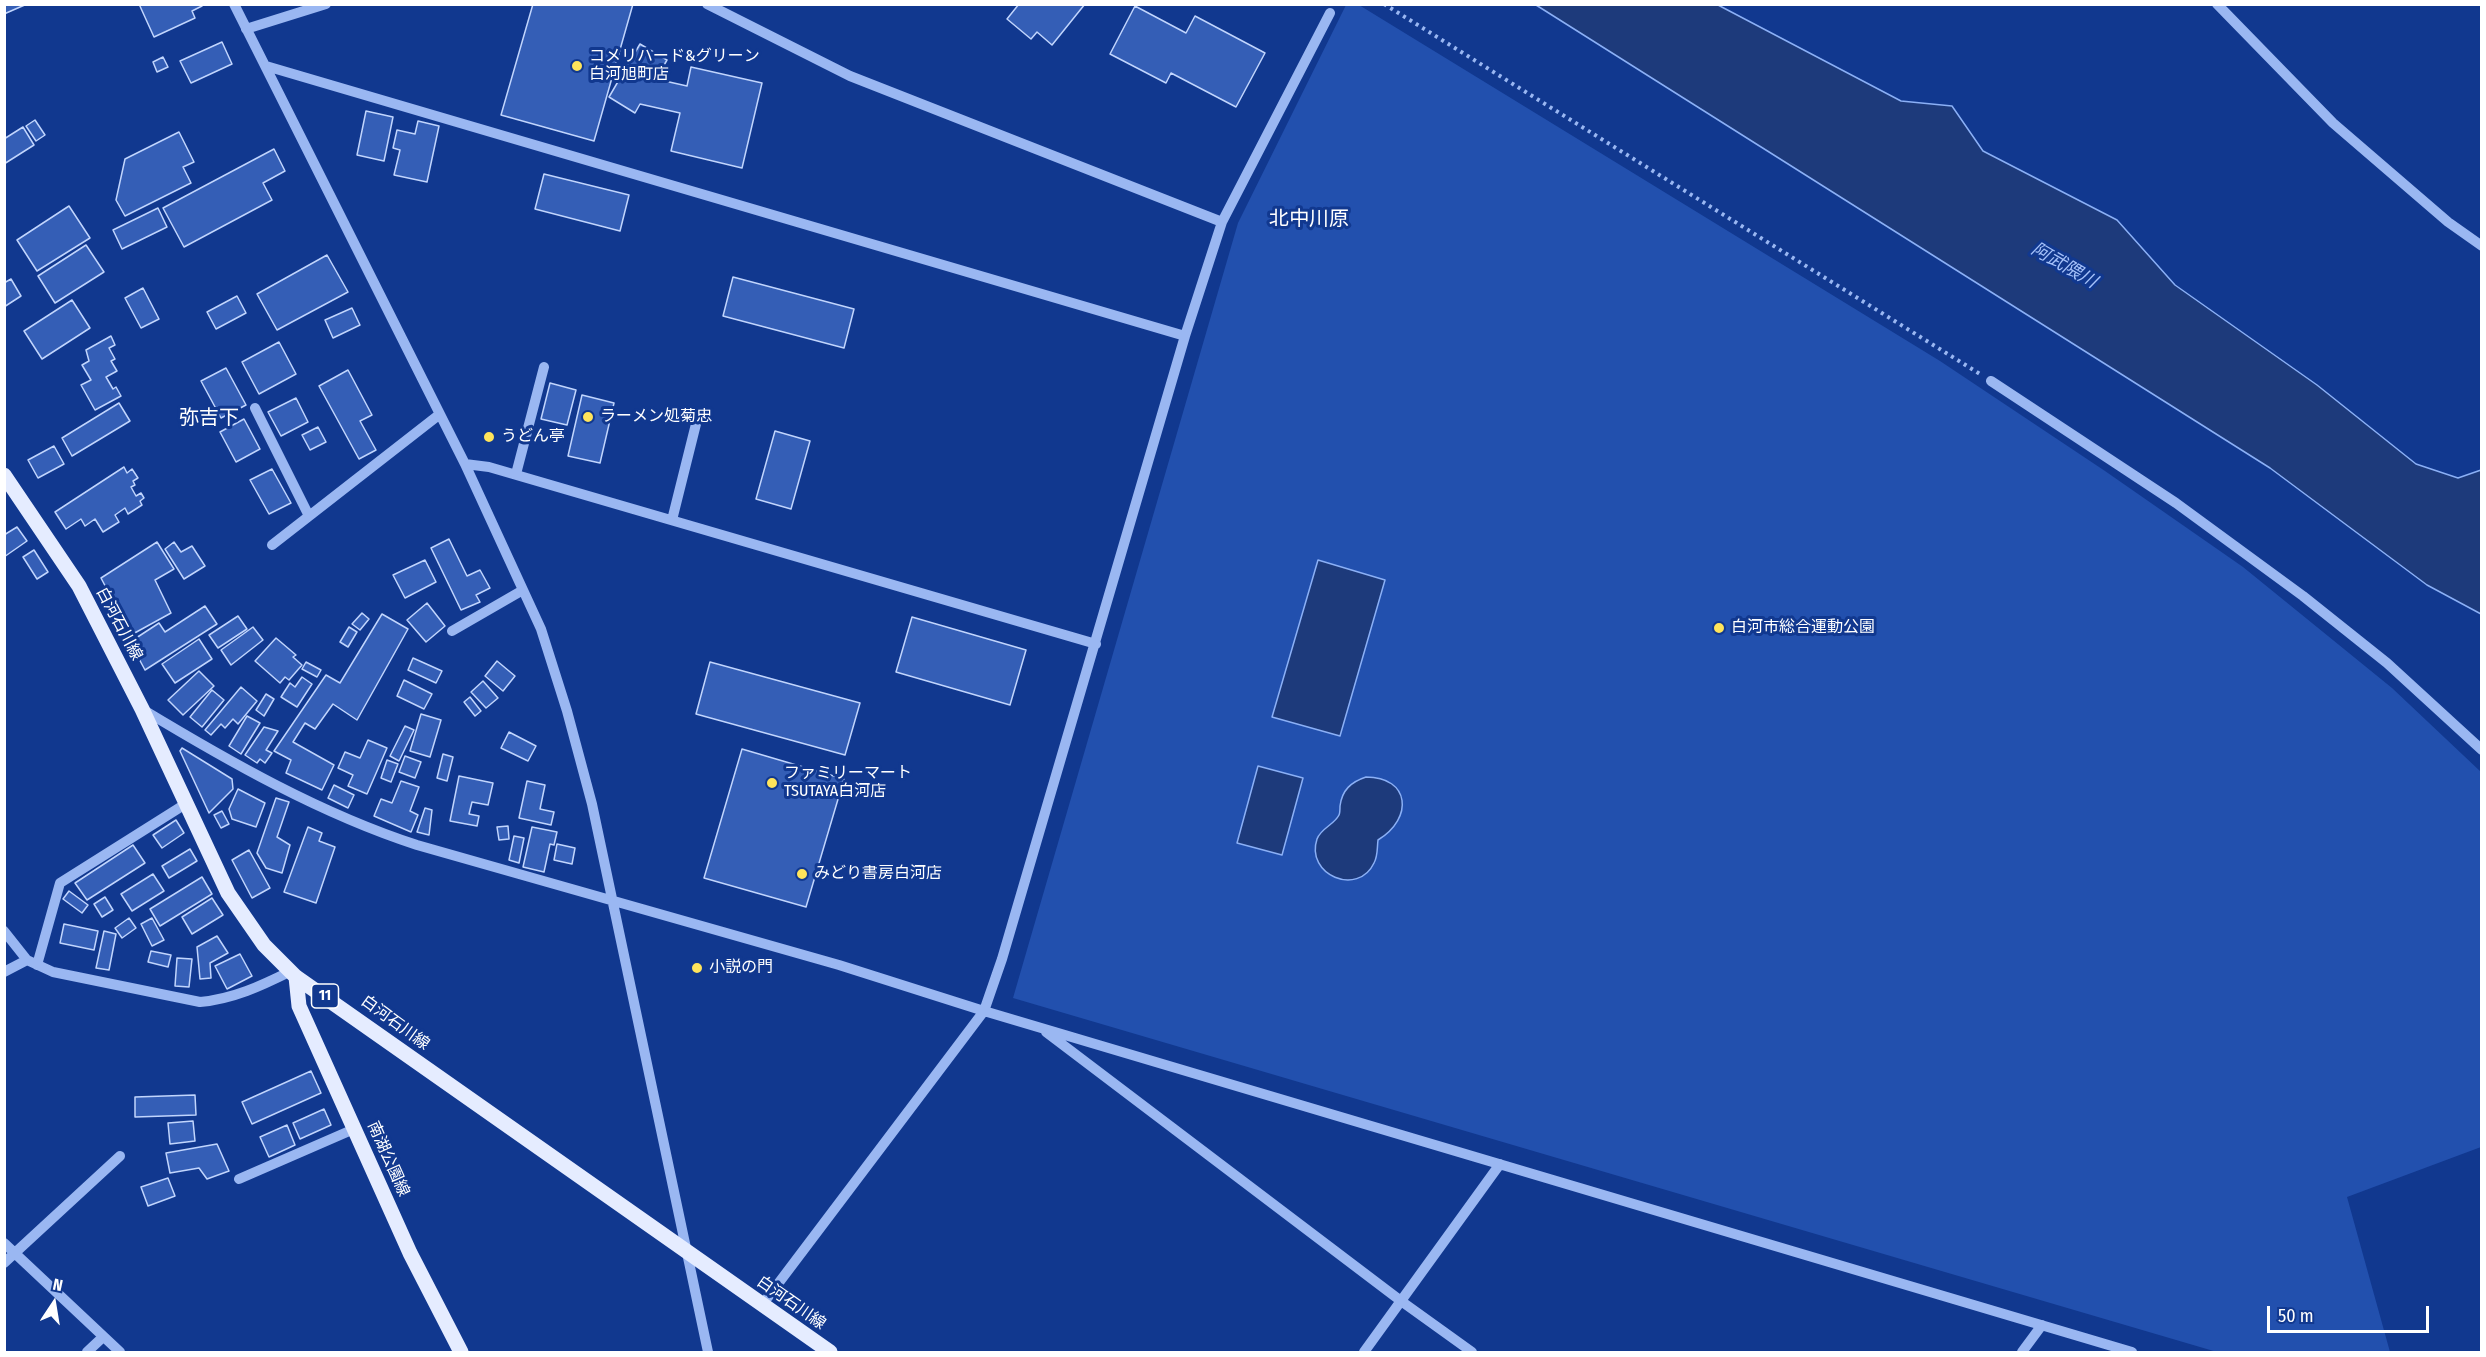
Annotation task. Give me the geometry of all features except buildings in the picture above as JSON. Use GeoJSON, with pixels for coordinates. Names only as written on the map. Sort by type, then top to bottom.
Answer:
{"type":"FeatureCollection","features":[{"type":"Feature","properties":{"kind":"main road","name":"白河石川線"},"geometry":{"type":"LineString","coordinates":[[4,475],[79,586],[142,709],[228,892],[264,945],[293,974],[537,1147],[685,1248],[830,1353]]}},
{"type":"Feature","properties":{"kind":"main road","name":"南湖公園線"},"geometry":{"type":"LineString","coordinates":[[293,974],[299,1006],[410,1253],[461,1353]]}},
{"type":"Feature","properties":{"kind":"street"},"geometry":{"type":"LineString","coordinates":[[234,4],[465,464],[541,629],[567,711],[592,804],[708,1353]]}},
{"type":"Feature","properties":{"kind":"street"},"geometry":{"type":"LineString","coordinates":[[246,29],[326,4]]}},
{"type":"Feature","properties":{"kind":"street"},"geometry":{"type":"LineString","coordinates":[[707,4],[850,76],[1222,222]]}},
{"type":"Feature","properties":{"kind":"street"},"geometry":{"type":"LineString","coordinates":[[2217,4],[2333,123],[2448,222],[2481,246]]}},
{"type":"Feature","properties":{"kind":"street"},"geometry":{"type":"LineString","coordinates":[[762,1305],[984,1011],[1002,959],[1096,644],[1185,336],[1222,222],[1330,13]]}},
{"type":"Feature","properties":{"kind":"street"},"geometry":{"type":"LineString","coordinates":[[266,66],[1185,336]]}},
{"type":"Feature","properties":{"kind":"street"},"geometry":{"type":"LineString","coordinates":[[516,474],[544,368]]}},
{"type":"Feature","properties":{"kind":"street"},"geometry":{"type":"LineString","coordinates":[[1991,381],[2176,503],[2303,596],[2387,663],[2481,750]]}},
{"type":"Feature","properties":{"kind":"street"},"geometry":{"type":"LineString","coordinates":[[255,408],[309,516]]}},
{"type":"Feature","properties":{"kind":"street"},"geometry":{"type":"LineString","coordinates":[[672,520],[699,412]]}},
{"type":"Feature","properties":{"kind":"street"},"geometry":{"type":"LineString","coordinates":[[272,544],[440,414]]}},
{"type":"Feature","properties":{"kind":"street"},"geometry":{"type":"LineString","coordinates":[[465,464],[516,474],[1096,644]]}},
{"type":"Feature","properties":{"kind":"street"},"geometry":{"type":"LineString","coordinates":[[452,631],[523,590]]}},
{"type":"Feature","properties":{"kind":"street"},"geometry":{"type":"LineString","coordinates":[[142,709],[235,765],[384,834],[839,965],[1040,1028],[2132,1353]]}},
{"type":"Feature","properties":{"kind":"street"},"geometry":{"type":"LineString","coordinates":[[32,963],[60,883],[187,803]]}},
{"type":"Feature","properties":{"kind":"street"},"geometry":{"type":"LineString","coordinates":[[4,932],[32,963],[53,972],[200,1002],[220,1000],[257,989],[293,974]]}},
{"type":"Feature","properties":{"kind":"street"},"geometry":{"type":"LineString","coordinates":[[4,972],[32,963]]}},
{"type":"Feature","properties":{"kind":"street"},"geometry":{"type":"LineString","coordinates":[[1040,1028],[1472,1353]]}},
{"type":"Feature","properties":{"kind":"street"},"geometry":{"type":"LineString","coordinates":[[239,1179],[354,1129]]}},
{"type":"Feature","properties":{"kind":"street"},"geometry":{"type":"LineString","coordinates":[[4,1263],[120,1156]]}},
{"type":"Feature","properties":{"kind":"street"},"geometry":{"type":"LineString","coordinates":[[1364,1353],[1500,1164]]}},
{"type":"Feature","properties":{"kind":"street"},"geometry":{"type":"LineString","coordinates":[[4,1243],[120,1353]]}},
{"type":"Feature","properties":{"kind":"street"},"geometry":{"type":"LineString","coordinates":[[2022,1353],[2042,1325]]}},
{"type":"Feature","properties":{"kind":"street"},"geometry":{"type":"LineString","coordinates":[[87,1353],[103,1336]]}},
{"type":"Feature","properties":{"kind":"path"},"geometry":{"type":"LineString","coordinates":[[1384,4],[1991,381]]}},
{"type":"Feature","properties":{"kind":"shaded area","name":"白河市総合運動公園"},"geometry":{"type":"Polygon","coordinates":[[[1346,5],[1359,5],[1940,361],[2105,471],[2243,567],[2392,688],[2481,772],[2481,1147],[2347,1197],[2390,1352],[2217,1352],[1013,998],[1238,223],[1346,5]]]}},
{"type":"Feature","properties":{"kind":"water","name":"阿武隈川"},"geometry":{"type":"Polygon","coordinates":[[[1536,5],[1718,5],[1901,101],[1952,106],[1983,151],[2117,220],[2175,285],[2317,385],[2416,464],[2458,478],[2481,470],[2481,614],[2427,585],[2270,468],[1536,5]]]}},
{"type":"Feature","properties":{"kind":"water"},"geometry":{"type":"Polygon","coordinates":[[[1318,560],[1385,580],[1340,736],[1272,717],[1318,560]]]}},
{"type":"Feature","properties":{"kind":"water"},"geometry":{"type":"Polygon","coordinates":[[[1258,766],[1303,778],[1282,855],[1237,843],[1258,766]]]}},
{"type":"Feature","properties":{"kind":"water"},"geometry":{"type":"Polygon","coordinates":[[[1366,777],[1381,779],[1392,784],[1399,791],[1402,810],[1398,821],[1390,831],[1378,840],[1377,855],[1366,873],[1357,879],[1346,880],[1335,877],[1319,863],[1315,852],[1317,839],[1339,815],[1345,791],[1356,781],[1366,777]]]}},
{"type":"Feature","properties":{"kind":"place","name":"コメリハード&グリーン 白河旭町店"},"geometry":{"type":"Point","coordinates":[577,66]}},
{"type":"Feature","properties":{"kind":"place","name":"ラーメン処菊忠"},"geometry":{"type":"Point","coordinates":[588,417]}},
{"type":"Feature","properties":{"kind":"place","name":"うどん亭"},"geometry":{"type":"Point","coordinates":[489,437]}},
{"type":"Feature","properties":{"kind":"place","name":"白河市総合運動公園"},"geometry":{"type":"Point","coordinates":[1719,628]}},
{"type":"Feature","properties":{"kind":"place","name":"ファミリーマート TSUTAYA白河店"},"geometry":{"type":"Point","coordinates":[772,783]}},
{"type":"Feature","properties":{"kind":"place","name":"みどり書房白河店"},"geometry":{"type":"Point","coordinates":[802,874]}},
{"type":"Feature","properties":{"kind":"place","name":"小説の門"},"geometry":{"type":"Point","coordinates":[697,968]}},
{"type":"Feature","properties":{"kind":"district","name":"北中川原"},"geometry":{"type":"Point","coordinates":[1309,219]}},
{"type":"Feature","properties":{"kind":"district","name":"弥吉下"},"geometry":{"type":"Point","coordinates":[209,418]}}]}
